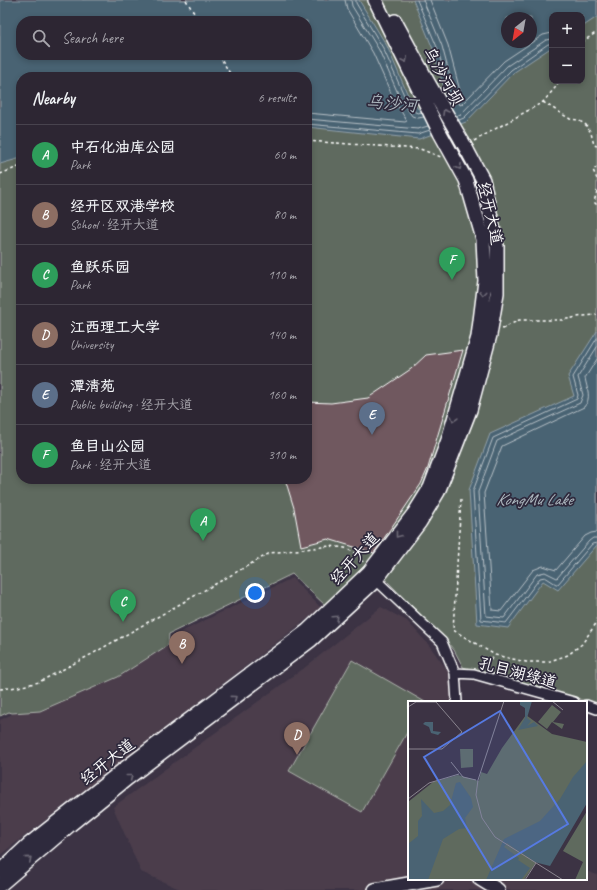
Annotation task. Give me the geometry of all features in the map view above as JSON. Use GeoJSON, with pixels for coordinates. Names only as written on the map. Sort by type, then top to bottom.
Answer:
{"type":"FeatureCollection","features":[{"type":"Feature","properties":{"kind":"main road","name":"乌沙河坝"},"geometry":{"type":"LineString","coordinates":[[375,0],[424,87],[464,144],[477,167]]}},
{"type":"Feature","properties":{"kind":"main road","name":"乌沙河坝"},"geometry":{"type":"LineString","coordinates":[[385,0],[424,87],[440,133]]}},
{"type":"Feature","properties":{"kind":"main road","name":"经开大道"},"geometry":{"type":"LineString","coordinates":[[0,871],[28,844],[124,769],[307,631],[372,576],[430,488],[448,440],[478,338],[485,281],[483,239],[466,180],[440,133]]}},
{"type":"Feature","properties":{"kind":"main road","name":"经开大道"},"geometry":{"type":"LineString","coordinates":[[0,884],[70,824],[128,778],[311,640],[372,576],[420,522],[438,492],[470,410],[490,335],[497,293],[496,246],[483,180],[477,167]]}},
{"type":"Feature","properties":{"kind":"main road"},"geometry":{"type":"LineString","coordinates":[[375,890],[431,880]]}},
{"type":"Feature","properties":{"kind":"main road"},"geometry":{"type":"LineString","coordinates":[[482,880],[498,890]]}},
{"type":"Feature","properties":{"kind":"street"},"geometry":{"type":"LineString","coordinates":[[372,576],[442,642],[455,673],[457,701]]}},
{"type":"Feature","properties":{"kind":"street","name":"孔目湖绿道"},"geometry":{"type":"LineString","coordinates":[[455,673],[474,674],[570,701]]}},
{"type":"Feature","properties":{"kind":"street"},"geometry":{"type":"LineString","coordinates":[[587,706],[597,708]]}},
{"type":"Feature","properties":{"kind":"path"},"geometry":{"type":"LineString","coordinates":[[186,0],[196,16]]}},
{"type":"Feature","properties":{"kind":"path"},"geometry":{"type":"LineString","coordinates":[[585,40],[597,32]]}},
{"type":"Feature","properties":{"kind":"path"},"geometry":{"type":"LineString","coordinates":[[222,60],[229,72]]}},
{"type":"Feature","properties":{"kind":"path"},"geometry":{"type":"LineString","coordinates":[[464,144],[543,102],[556,88],[558,84]]}},
{"type":"Feature","properties":{"kind":"path"},"geometry":{"type":"LineString","coordinates":[[543,102],[570,118],[578,120],[586,126],[591,133],[594,145],[597,146]]}},
{"type":"Feature","properties":{"kind":"path"},"geometry":{"type":"LineString","coordinates":[[312,141],[420,149],[444,158]]}},
{"type":"Feature","properties":{"kind":"path"},"geometry":{"type":"LineString","coordinates":[[597,167],[593,170],[597,179]]}},
{"type":"Feature","properties":{"kind":"path"},"geometry":{"type":"LineString","coordinates":[[0,174],[16,168]]}},
{"type":"Feature","properties":{"kind":"path"},"geometry":{"type":"LineString","coordinates":[[597,191],[594,202],[597,205]]}},
{"type":"Feature","properties":{"kind":"path"},"geometry":{"type":"LineString","coordinates":[[490,335],[519,320],[554,321],[597,315]]}},
{"type":"Feature","properties":{"kind":"path"},"geometry":{"type":"LineString","coordinates":[[461,499],[453,630],[495,655],[526,662],[547,662],[568,655],[582,644],[597,622]]}},
{"type":"Feature","properties":{"kind":"path"},"geometry":{"type":"LineString","coordinates":[[0,689],[18,687],[39,682],[92,654],[270,552],[330,546],[345,548],[359,555],[372,576]]}},
{"type":"Feature","properties":{"kind":"path"},"geometry":{"type":"LineString","coordinates":[[474,674],[495,655]]}},
{"type":"Feature","properties":{"kind":"shaded area"},"geometry":{"type":"Polygon","coordinates":[[[292,578],[321,608],[0,855],[0,720],[292,578]]]}},
{"type":"Feature","properties":{"kind":"shaded area"},"geometry":{"type":"Polygon","coordinates":[[[381,607],[407,621],[428,644],[450,674],[452,701],[408,701],[408,880],[587,880],[587,871],[597,875],[597,890],[182,890],[141,872],[113,807],[303,669],[381,607]]]}},
{"type":"Feature","properties":{"kind":"green space"},"geometry":{"type":"Polygon","coordinates":[[[82,0],[597,0],[597,704],[463,667],[454,650],[442,636],[386,580],[366,564],[326,606],[292,574],[169,634],[168,645],[118,677],[40,711],[9,712],[0,716],[0,36],[16,50],[16,60],[312,60],[312,16],[253,16],[82,0]]]}},
{"type":"Feature","properties":{"kind":"green space"},"geometry":{"type":"Polygon","coordinates":[[[352,660],[423,701],[408,701],[408,731],[362,812],[289,771],[352,660]]]}},
{"type":"Feature","properties":{"kind":"water","name":"乌沙河"},"geometry":{"type":"Polygon","coordinates":[[[0,0],[359,0],[387,46],[407,93],[418,109],[446,95],[433,49],[413,0],[597,0],[597,17],[585,25],[585,12],[549,12],[549,49],[513,73],[466,122],[419,139],[312,128],[312,72],[16,72],[16,159],[0,164],[0,0]]]}},
{"type":"Feature","properties":{"kind":"water","name":"KongMu Lake"},"geometry":{"type":"Polygon","coordinates":[[[597,331],[597,545],[558,590],[543,581],[508,628],[477,624],[469,490],[490,434],[574,396],[568,376],[597,331]]]}},
{"type":"Feature","properties":{"kind":"building"},"geometry":{"type":"Polygon","coordinates":[[[463,350],[428,468],[421,484],[374,553],[328,539],[301,546],[294,508],[287,484],[312,484],[312,402],[331,403],[368,398],[411,369],[426,355],[463,350]]]}},
{"type":"Feature","properties":{"kind":"place","name":"鱼目山公园"},"geometry":{"type":"Point","coordinates":[452,280]}},
{"type":"Feature","properties":{"kind":"place","name":"潭清苑"},"geometry":{"type":"Point","coordinates":[372,435]}},
{"type":"Feature","properties":{"kind":"place","name":"中石化油库公园"},"geometry":{"type":"Point","coordinates":[203,541]}},
{"type":"Feature","properties":{"kind":"place","name":"鱼跃乐园"},"geometry":{"type":"Point","coordinates":[123,622]}},
{"type":"Feature","properties":{"kind":"place","name":"经开区双港学校"},"geometry":{"type":"Point","coordinates":[182,664]}},
{"type":"Feature","properties":{"kind":"place","name":"江西理工大学"},"geometry":{"type":"Point","coordinates":[297,755]}}]}
